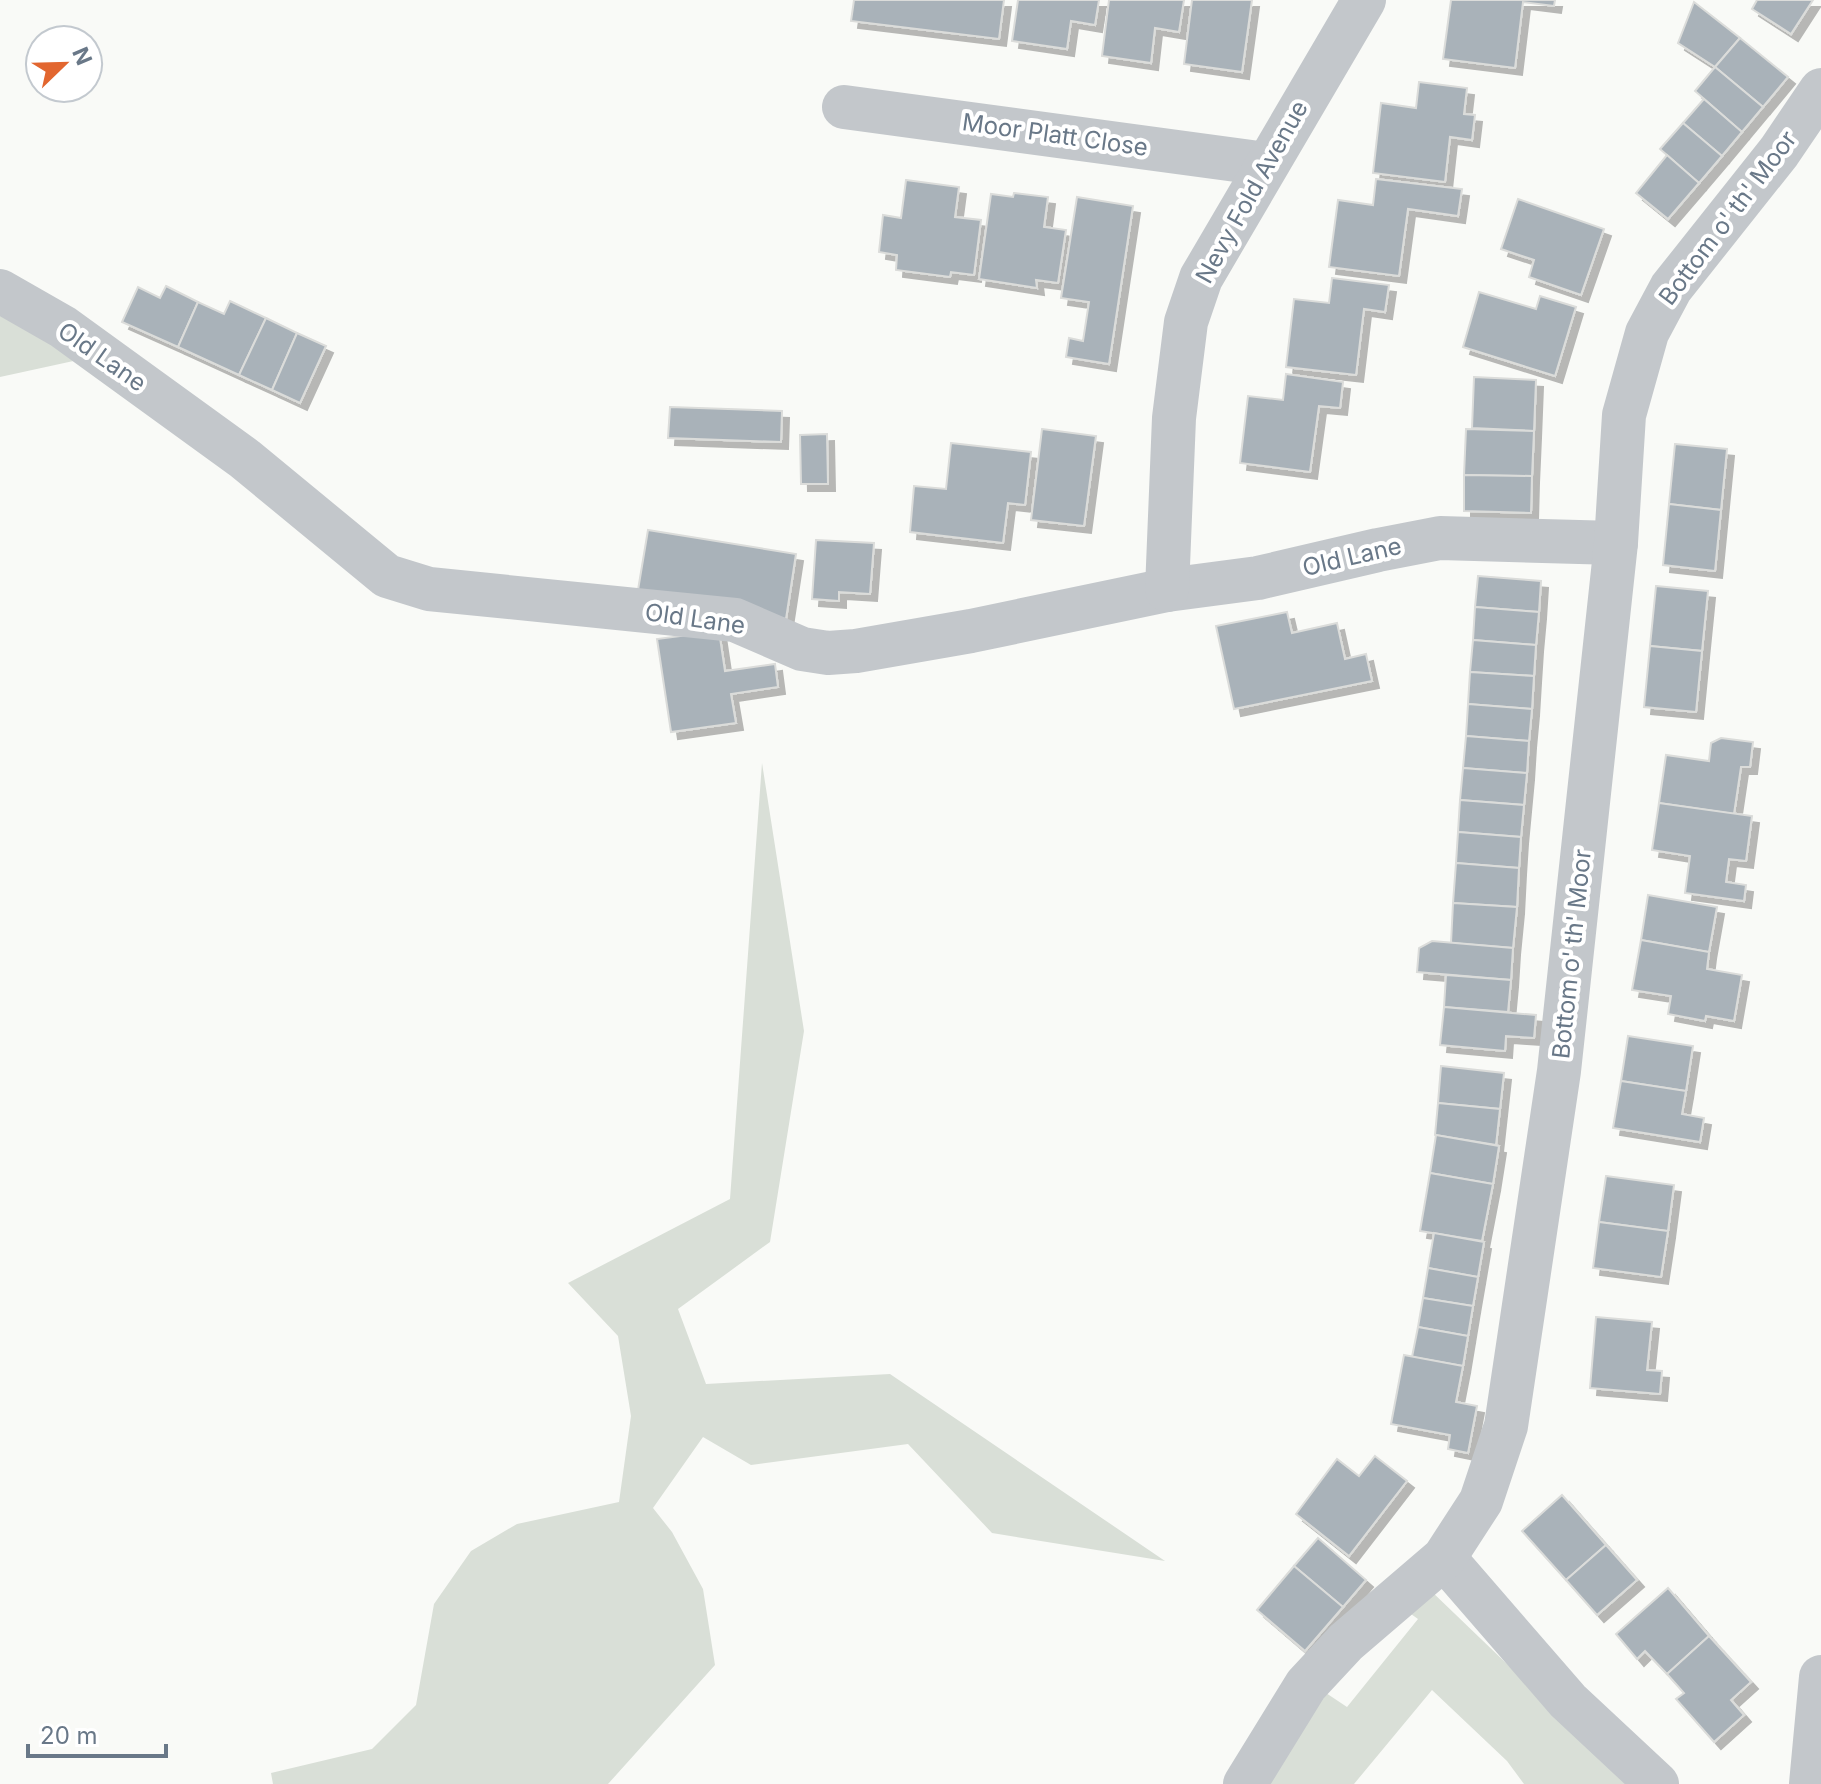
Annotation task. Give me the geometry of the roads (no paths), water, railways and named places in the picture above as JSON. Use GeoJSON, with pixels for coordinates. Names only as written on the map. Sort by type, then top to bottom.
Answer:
{"type":"FeatureCollection","features":[{"type":"Feature","properties":{"kind":"street","name":"Nevy Fold Avenue"},"geometry":{"type":"LineString","coordinates":[[1167,590],[1174,418],[1186,322],[1201,278],[1364,0]]}},
{"type":"Feature","properties":{"kind":"street","name":"Bottom o' th' Moor"},"geometry":{"type":"LineString","coordinates":[[1245,1784],[1306,1685],[1346,1642],[1444,1558],[1481,1501],[1506,1426],[1559,1071],[1616,543],[1624,415],[1647,333],[1671,288],[1779,152],[1821,90]]}},
{"type":"Feature","properties":{"kind":"street","name":"Moor Platt Close"},"geometry":{"type":"LineString","coordinates":[[844,107],[1266,164]]}},
{"type":"Feature","properties":{"kind":"street","name":"Old Lane"},"geometry":{"type":"LineString","coordinates":[[0,291],[63,327],[245,459],[387,576],[429,589],[735,620],[802,649],[828,653],[856,651],[971,631],[1167,590],[1258,578],[1440,538],[1616,543]]}},
{"type":"Feature","properties":{"kind":"street"},"geometry":{"type":"LineString","coordinates":[[1444,1558],[1568,1701],[1657,1784]]}},
{"type":"Feature","properties":{"kind":"street"},"geometry":{"type":"LineString","coordinates":[[1811,1784],[1821,1677]]}}]}
